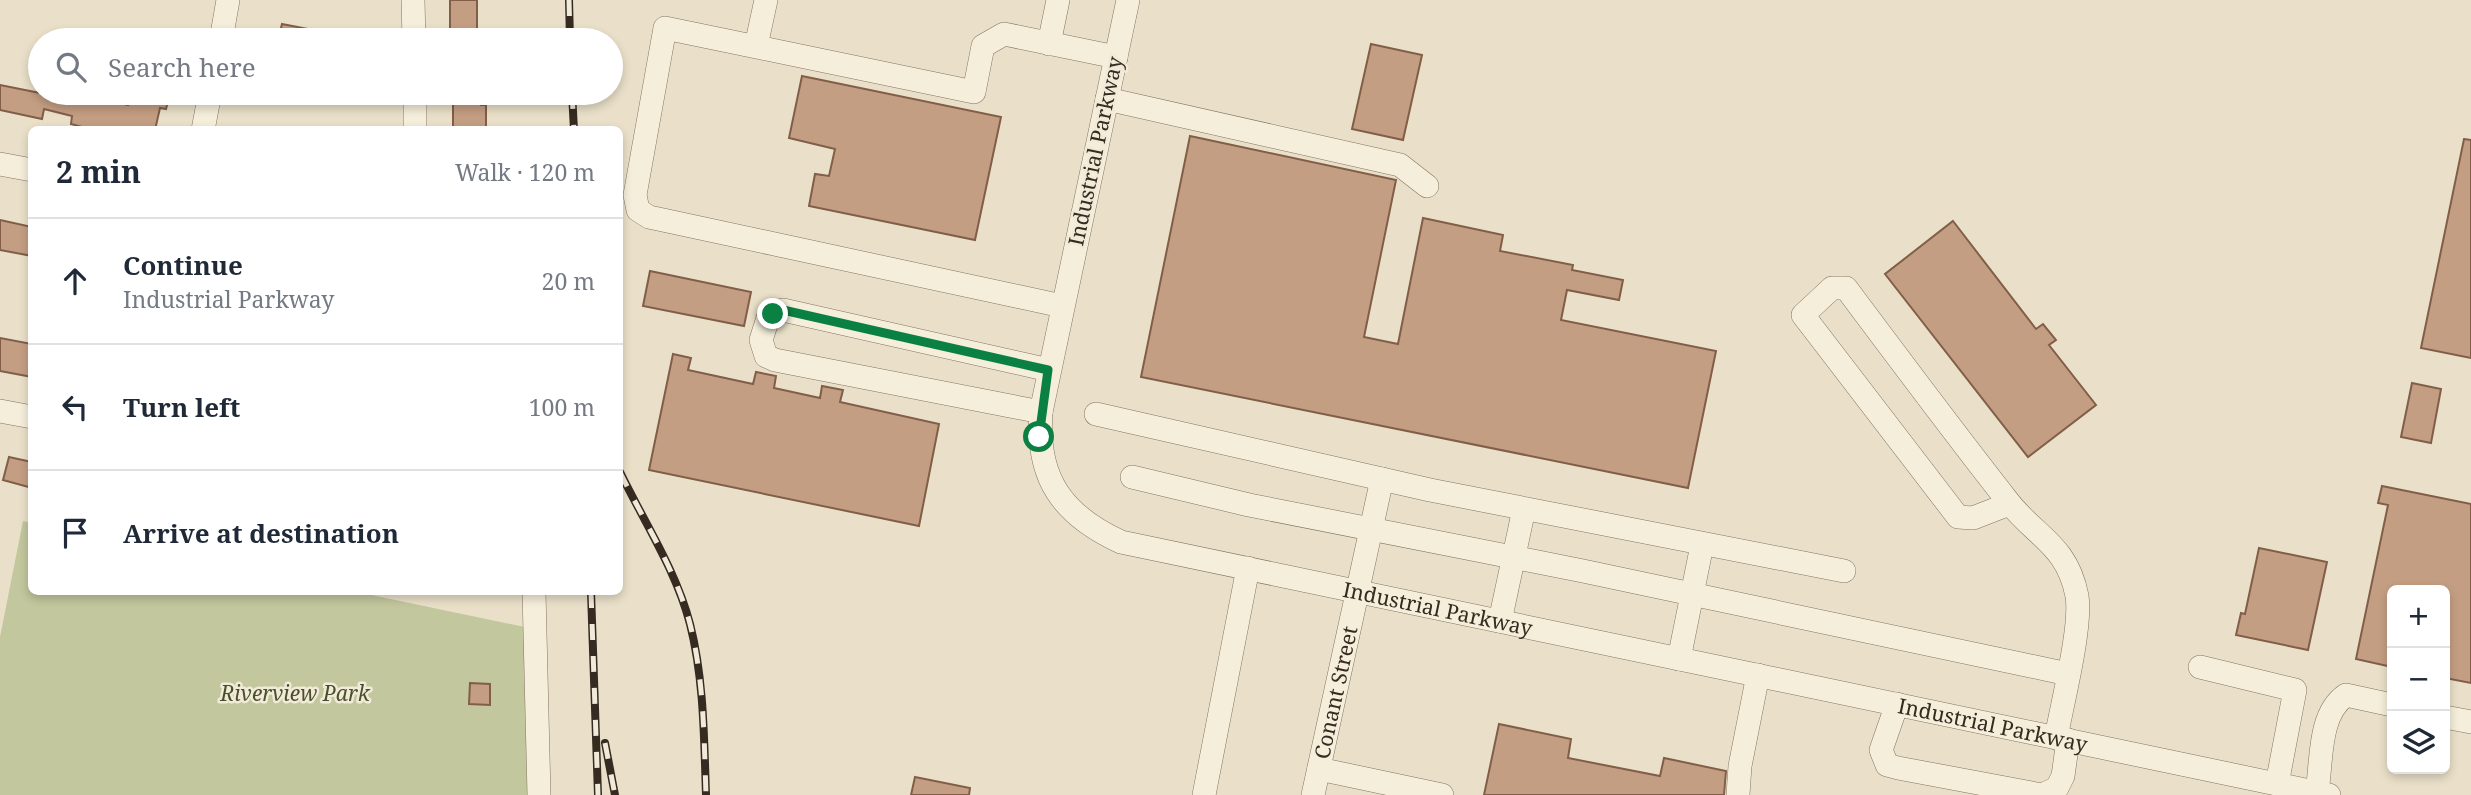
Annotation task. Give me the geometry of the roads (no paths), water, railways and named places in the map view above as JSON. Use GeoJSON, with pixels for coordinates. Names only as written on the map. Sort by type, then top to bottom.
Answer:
{"type":"FeatureCollection","features":[{"type":"Feature","properties":{"kind":"street"},"geometry":{"type":"LineString","coordinates":[[222,28],[228,0]]}},
{"type":"Feature","properties":{"kind":"street"},"geometry":{"type":"LineString","coordinates":[[413,0],[414,28]]}},
{"type":"Feature","properties":{"kind":"street"},"geometry":{"type":"LineString","coordinates":[[756,46],[766,0]]}},
{"type":"Feature","properties":{"kind":"street"},"geometry":{"type":"LineString","coordinates":[[1049,44],[1058,0]]}},
{"type":"Feature","properties":{"kind":"street","name":"Industrial Parkway"},"geometry":{"type":"LineString","coordinates":[[1128,0],[1048,370],[1039,437],[1047,473],[1061,498],[1087,525],[1121,542],[2323,794]]}},
{"type":"Feature","properties":{"kind":"street"},"geometry":{"type":"LineString","coordinates":[[1062,306],[649,217],[638,210],[635,195],[665,28],[974,92],[983,46],[1004,34],[1116,57]]}},
{"type":"Feature","properties":{"kind":"street"},"geometry":{"type":"LineString","coordinates":[[1107,99],[1400,165],[1427,186]]}},
{"type":"Feature","properties":{"kind":"street"},"geometry":{"type":"LineString","coordinates":[[204,126],[208,105]]}},
{"type":"Feature","properties":{"kind":"street"},"geometry":{"type":"LineString","coordinates":[[415,105],[415,126]]}},
{"type":"Feature","properties":{"kind":"street"},"geometry":{"type":"LineString","coordinates":[[0,164],[28,169]]}},
{"type":"Feature","properties":{"kind":"street"},"geometry":{"type":"LineString","coordinates":[[1898,704],[1881,750],[1887,765],[2042,795],[2057,789],[2063,776],[2062,739],[2077,599],[2068,565],[2045,537],[2009,503],[1846,288],[1832,288],[1803,315],[1958,517],[1973,518],[2009,503]]}},
{"type":"Feature","properties":{"kind":"street"},"geometry":{"type":"LineString","coordinates":[[1041,412],[775,360],[766,356],[761,340],[768,318],[783,310],[1048,370]]}},
{"type":"Feature","properties":{"kind":"street"},"geometry":{"type":"LineString","coordinates":[[0,411],[28,416]]}},
{"type":"Feature","properties":{"kind":"street"},"geometry":{"type":"LineString","coordinates":[[1096,414],[1524,509],[1844,571]]}},
{"type":"Feature","properties":{"kind":"street"},"geometry":{"type":"LineString","coordinates":[[1132,477],[1249,505],[1513,557],[2068,674]]}},
{"type":"Feature","properties":{"kind":"street","name":"Conant Street"},"geometry":{"type":"LineString","coordinates":[[1313,795],[1382,479]]}},
{"type":"Feature","properties":{"kind":"street"},"geometry":{"type":"LineString","coordinates":[[1500,621],[1524,509]]}},
{"type":"Feature","properties":{"kind":"street"},"geometry":{"type":"LineString","coordinates":[[1679,659],[1702,545]]}},
{"type":"Feature","properties":{"kind":"street"},"geometry":{"type":"LineString","coordinates":[[1204,795],[1248,568]]}},
{"type":"Feature","properties":{"kind":"street"},"geometry":{"type":"LineString","coordinates":[[534,595],[539,795]]}},
{"type":"Feature","properties":{"kind":"street"},"geometry":{"type":"LineString","coordinates":[[2200,667],[2295,690],[2277,784]]}},
{"type":"Feature","properties":{"kind":"street"},"geometry":{"type":"LineString","coordinates":[[1738,795],[1740,766],[1758,675]]}},
{"type":"Feature","properties":{"kind":"street"},"geometry":{"type":"LineString","coordinates":[[2323,794],[2326,723],[2333,704],[2346,695],[2387,704]]}},
{"type":"Feature","properties":{"kind":"street"},"geometry":{"type":"LineString","coordinates":[[2450,717],[2471,722]]}},
{"type":"Feature","properties":{"kind":"street"},"geometry":{"type":"LineString","coordinates":[[1318,769],[1442,795]]}},
{"type":"Feature","properties":{"kind":"railway"},"geometry":{"type":"LineString","coordinates":[[569,0],[570,28]]}},
{"type":"Feature","properties":{"kind":"railway"},"geometry":{"type":"LineString","coordinates":[[573,105],[574,126]]}},
{"type":"Feature","properties":{"kind":"railway"},"geometry":{"type":"LineString","coordinates":[[623,478],[677,584],[690,624],[701,687],[706,795]]}},
{"type":"Feature","properties":{"kind":"railway"},"geometry":{"type":"LineString","coordinates":[[591,595],[598,795]]}},
{"type":"Feature","properties":{"kind":"railway"},"geometry":{"type":"LineString","coordinates":[[605,743],[615,795]]}},
{"type":"Feature","properties":{"kind":"park label","name":"Riverview Park"},"geometry":{"type":"Point","coordinates":[295,693]}}]}
